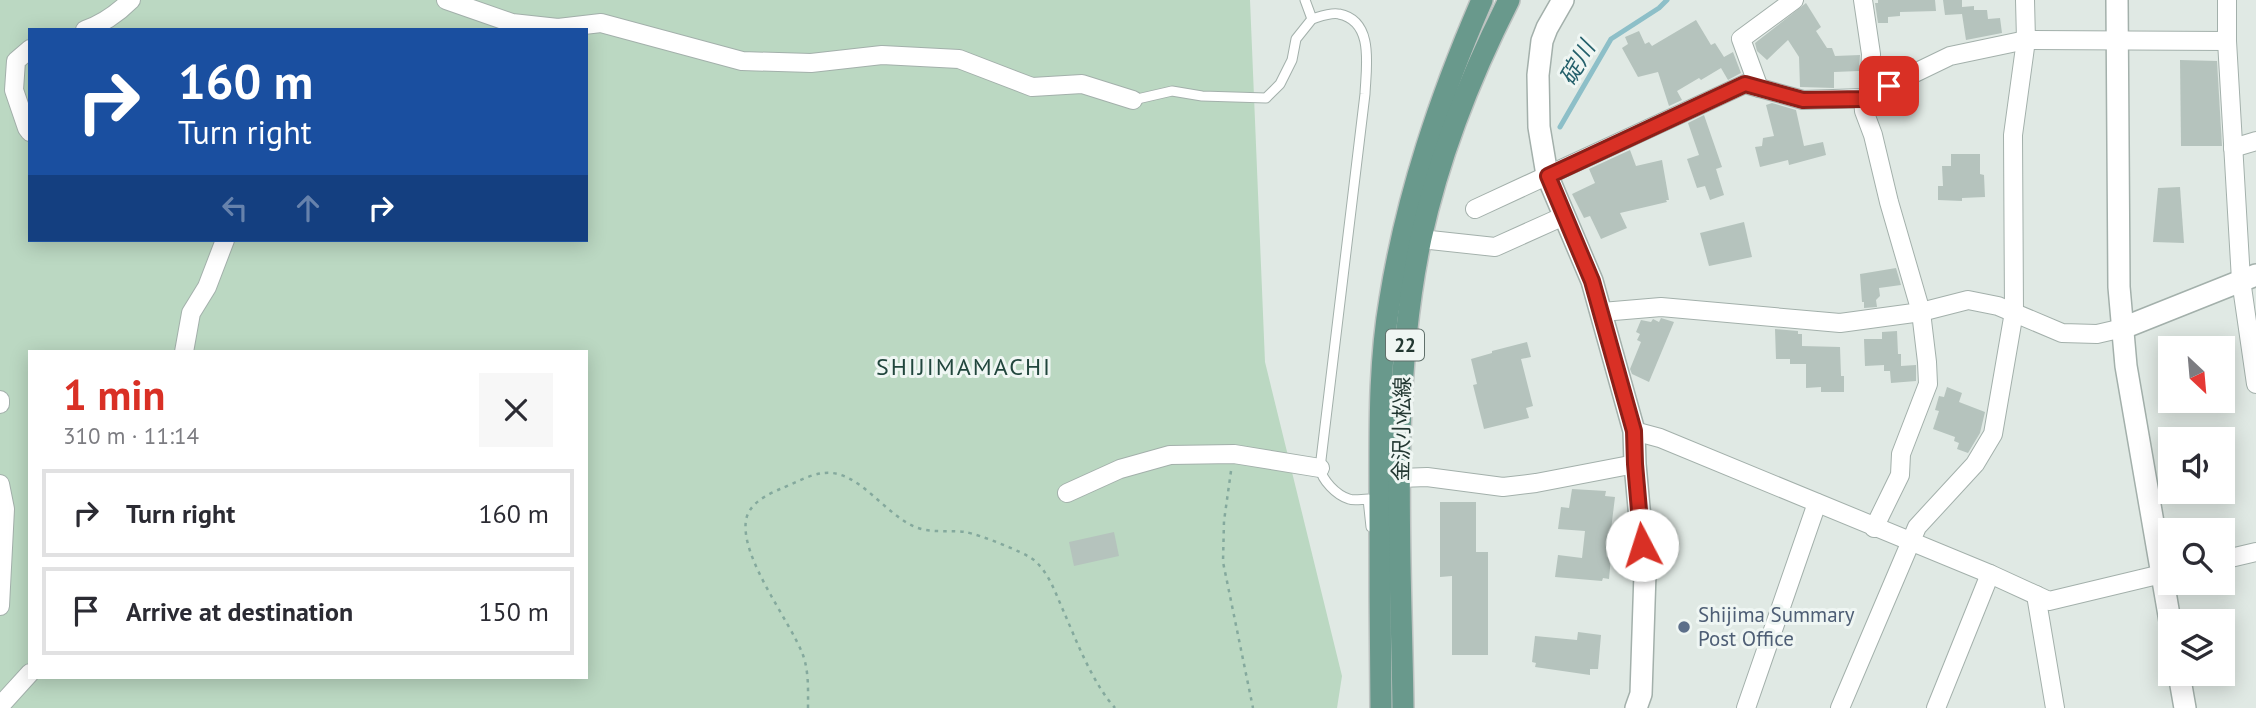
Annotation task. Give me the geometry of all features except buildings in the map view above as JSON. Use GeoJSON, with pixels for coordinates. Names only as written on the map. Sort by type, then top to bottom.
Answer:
{"type":"FeatureCollection","features":[{"type":"Feature","properties":{"kind":"main road","name":"金沢小松線"},"geometry":{"type":"LineString","coordinates":[[1381,708],[1379,425],[1389,302],[1401,237],[1421,160],[1458,56],[1482,0]]}},
{"type":"Feature","properties":{"kind":"main road","name":"金沢小松線"},"geometry":{"type":"LineString","coordinates":[[1403,708],[1400,427],[1410,304],[1421,239],[1438,175],[1457,118],[1509,0]]}},
{"type":"Feature","properties":{"kind":"street"},"geometry":{"type":"LineString","coordinates":[[90,28],[131,0]]}},
{"type":"Feature","properties":{"kind":"street"},"geometry":{"type":"LineString","coordinates":[[446,0],[512,23],[558,28],[601,23],[741,61],[811,63],[882,55],[958,59],[1031,87],[1082,84],[1133,100]]}},
{"type":"Feature","properties":{"kind":"street"},"geometry":{"type":"LineString","coordinates":[[1563,0],[1547,28],[1539,56],[1539,127],[1548,176],[1602,312],[1634,431],[1645,573],[1642,694],[1636,708]]}},
{"type":"Feature","properties":{"kind":"street"},"geometry":{"type":"LineString","coordinates":[[1759,88],[1741,39],[1794,0]]}},
{"type":"Feature","properties":{"kind":"street"},"geometry":{"type":"LineString","coordinates":[[1863,0],[1871,54],[1864,111],[1922,312],[1928,384],[1901,454],[1900,475],[1874,528]]}},
{"type":"Feature","properties":{"kind":"street"},"geometry":{"type":"LineString","coordinates":[[1840,708],[1917,527],[1975,464],[1993,434],[2014,312],[2013,135],[2026,40],[2025,0]]}},
{"type":"Feature","properties":{"kind":"street"},"geometry":{"type":"LineString","coordinates":[[2117,0],[2119,287],[2126,366],[2158,532]]}},
{"type":"Feature","properties":{"kind":"street"},"geometry":{"type":"LineString","coordinates":[[2227,0],[2233,148],[2248,277],[2256,384]]}},
{"type":"Feature","properties":{"kind":"street"},"geometry":{"type":"LineString","coordinates":[[1475,209],[1745,84],[1803,100],[1866,97],[1951,56],[2026,40],[2227,41]]}},
{"type":"Feature","properties":{"kind":"street"},"geometry":{"type":"LineString","coordinates":[[28,51],[16,61],[14,90],[28,129]]}},
{"type":"Feature","properties":{"kind":"street"},"geometry":{"type":"LineString","coordinates":[[2233,148],[2256,141]]}},
{"type":"Feature","properties":{"kind":"street"},"geometry":{"type":"LineString","coordinates":[[1421,239],[1495,247],[1564,216]]}},
{"type":"Feature","properties":{"kind":"street"},"geometry":{"type":"LineString","coordinates":[[184,350],[191,313],[207,287],[224,242]]}},
{"type":"Feature","properties":{"kind":"street"},"geometry":{"type":"LineString","coordinates":[[1602,312],[1661,307],[1840,323],[1922,312],[1968,300],[1998,306],[2062,332],[2097,334],[2123,328],[2248,277]]}},
{"type":"Feature","properties":{"kind":"street"},"geometry":{"type":"LineString","coordinates":[[1634,431],[1660,438],[1990,574],[2049,601],[2158,575]]}},
{"type":"Feature","properties":{"kind":"street"},"geometry":{"type":"LineString","coordinates":[[1067,494],[1120,469],[1170,455],[1234,454],[1320,468]]}},
{"type":"Feature","properties":{"kind":"street"},"geometry":{"type":"LineString","coordinates":[[1400,478],[1427,477],[1503,487],[1635,464]]}},
{"type":"Feature","properties":{"kind":"street"},"geometry":{"type":"LineString","coordinates":[[0,484],[5,509],[0,606]]}},
{"type":"Feature","properties":{"kind":"street"},"geometry":{"type":"LineString","coordinates":[[1746,708],[1817,503]]}},
{"type":"Feature","properties":{"kind":"street"},"geometry":{"type":"LineString","coordinates":[[2235,557],[2256,552]]}},
{"type":"Feature","properties":{"kind":"street"},"geometry":{"type":"LineString","coordinates":[[1936,708],[1990,574]]}},
{"type":"Feature","properties":{"kind":"street"},"geometry":{"type":"LineString","coordinates":[[2036,595],[2055,708]]}},
{"type":"Feature","properties":{"kind":"street"},"geometry":{"type":"LineString","coordinates":[[0,706],[28,675]]}},
{"type":"Feature","properties":{"kind":"street"},"geometry":{"type":"LineString","coordinates":[[2181,686],[2185,708]]}},
{"type":"Feature","properties":{"kind":"lane"},"geometry":{"type":"LineString","coordinates":[[1305,0],[1312,19]]}},
{"type":"Feature","properties":{"kind":"lane"},"geometry":{"type":"LineString","coordinates":[[1133,100],[1172,91],[1221,98],[1266,98],[1280,84],[1292,60],[1296,39],[1312,19],[1338,13],[1355,22],[1367,42],[1365,94],[1320,468],[1322,476],[1336,492],[1349,499],[1367,499],[1380,609]]}},
{"type":"Feature","properties":{"kind":"path"},"geometry":{"type":"LineString","coordinates":[[1234,454],[1224,521],[1223,562],[1253,708]]}},
{"type":"Feature","properties":{"kind":"path"},"geometry":{"type":"LineString","coordinates":[[808,708],[807,670],[803,655],[748,543],[745,531],[747,516],[754,504],[770,493],[823,473],[840,473],[862,486],[888,511],[916,528],[967,532],[1032,558],[1046,573],[1082,655],[1115,708]]}},
{"type":"Feature","properties":{"kind":"green space"},"geometry":{"type":"Polygon","coordinates":[[[0,0],[1250,0],[1265,362],[1342,676],[1337,708],[0,708],[0,0]]]}},
{"type":"Feature","properties":{"kind":"waterway","name":"碇川"},"geometry":{"type":"LineString","coordinates":[[1560,127],[1611,39],[1667,0]]}},
{"type":"Feature","properties":{"kind":"place","name":"Shijima Summary Post Office"},"geometry":{"type":"Point","coordinates":[1684,627]}},
{"type":"Feature","properties":{"kind":"district","name":"SHIJIMAMACHI"},"geometry":{"type":"Point","coordinates":[964,367]}},
{"type":"Feature","properties":{"kind":"route"},"geometry":{"type":"LineString","coordinates":[[1642,545],[1634,431],[1592,281],[1548,176],[1745,84],[1803,100],[1863,99],[1889,86]]}}]}
